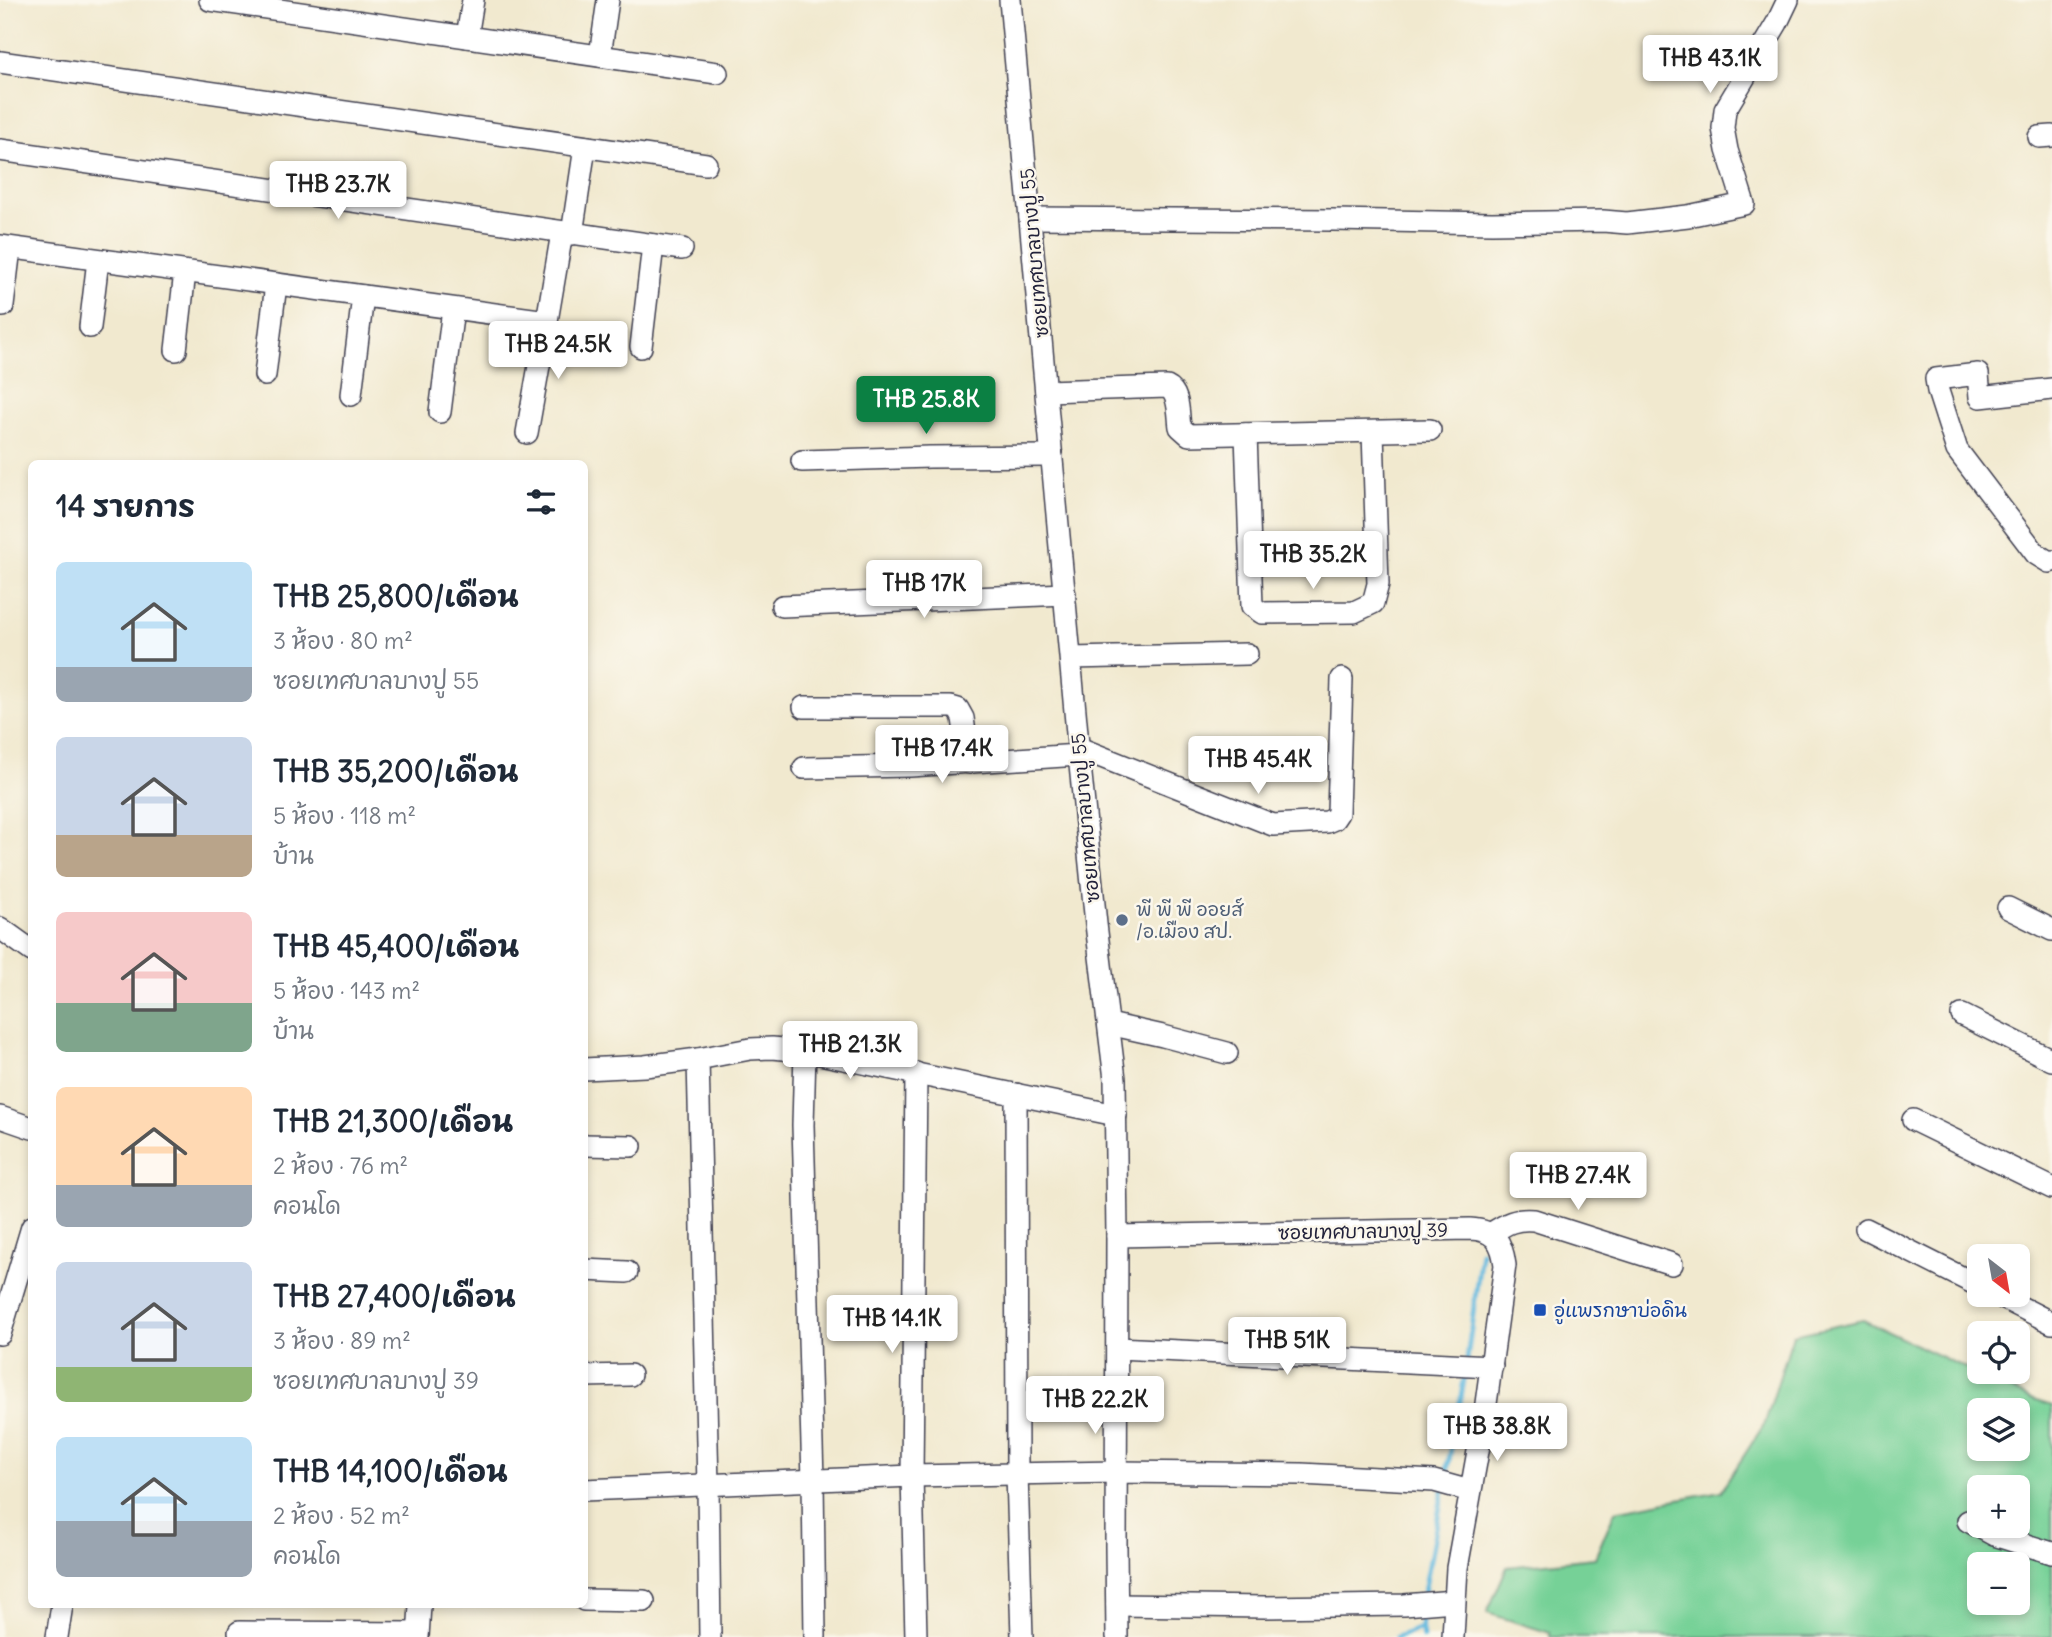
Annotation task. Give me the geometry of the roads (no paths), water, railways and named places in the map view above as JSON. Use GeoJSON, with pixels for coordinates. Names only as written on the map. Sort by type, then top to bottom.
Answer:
{"type":"FeatureCollection","features":[{"type":"Feature","properties":{"kind":"street"},"geometry":{"type":"LineString","coordinates":[[210,0],[337,9],[467,37],[717,73]]}},
{"type":"Feature","properties":{"kind":"street"},"geometry":{"type":"LineString","coordinates":[[467,37],[473,0]]}},
{"type":"Feature","properties":{"kind":"street"},"geometry":{"type":"LineString","coordinates":[[600,56],[608,0]]}},
{"type":"Feature","properties":{"kind":"street","name":"ซอยเทศบาลบางปู 55"},"geometry":{"type":"LineString","coordinates":[[1010,0],[1079,751],[1115,1079],[1118,1637]]}},
{"type":"Feature","properties":{"kind":"street"},"geometry":{"type":"LineString","coordinates":[[1030,218],[1628,223],[1688,216],[1745,204],[1727,150],[1723,128],[1725,110],[1788,0]]}},
{"type":"Feature","properties":{"kind":"street"},"geometry":{"type":"LineString","coordinates":[[0,62],[706,164]]}},
{"type":"Feature","properties":{"kind":"street"},"geometry":{"type":"LineString","coordinates":[[527,433],[547,321],[585,147]]}},
{"type":"Feature","properties":{"kind":"street"},"geometry":{"type":"LineString","coordinates":[[0,150],[682,249]]}},
{"type":"Feature","properties":{"kind":"street"},"geometry":{"type":"LineString","coordinates":[[641,348],[653,245]]}},
{"type":"Feature","properties":{"kind":"street"},"geometry":{"type":"LineString","coordinates":[[3,306],[5,247],[547,321]]}},
{"type":"Feature","properties":{"kind":"street"},"geometry":{"type":"LineString","coordinates":[[90,327],[98,260]]}},
{"type":"Feature","properties":{"kind":"street"},"geometry":{"type":"LineString","coordinates":[[176,350],[186,272]]}},
{"type":"Feature","properties":{"kind":"street"},"geometry":{"type":"LineString","coordinates":[[265,375],[276,284]]}},
{"type":"Feature","properties":{"kind":"street"},"geometry":{"type":"LineString","coordinates":[[351,395],[363,296]]}},
{"type":"Feature","properties":{"kind":"street"},"geometry":{"type":"LineString","coordinates":[[440,412],[453,309]]}},
{"type":"Feature","properties":{"kind":"street"},"geometry":{"type":"LineString","coordinates":[[2052,389],[1980,397],[1978,374],[1936,379],[1957,450],[2036,554],[2049,562],[2052,561]]}},
{"type":"Feature","properties":{"kind":"street"},"geometry":{"type":"LineString","coordinates":[[1046,391],[1167,387],[1173,389],[1176,394],[1180,427],[1189,435],[1430,430]]}},
{"type":"Feature","properties":{"kind":"street"},"geometry":{"type":"LineString","coordinates":[[1246,434],[1252,606],[1262,613],[1354,612],[1373,603],[1378,584],[1373,432]]}},
{"type":"Feature","properties":{"kind":"street"},"geometry":{"type":"LineString","coordinates":[[802,461],[1052,456]]}},
{"type":"Feature","properties":{"kind":"street"},"geometry":{"type":"LineString","coordinates":[[782,606],[1065,594]]}},
{"type":"Feature","properties":{"kind":"street"},"geometry":{"type":"LineString","coordinates":[[1071,658],[1247,654]]}},
{"type":"Feature","properties":{"kind":"street"},"geometry":{"type":"LineString","coordinates":[[804,768],[969,763],[1079,751],[1273,825],[1327,822],[1334,819],[1338,813],[1342,679]]}},
{"type":"Feature","properties":{"kind":"street"},"geometry":{"type":"LineString","coordinates":[[804,707],[958,709],[963,718],[969,763]]}},
{"type":"Feature","properties":{"kind":"street"},"geometry":{"type":"LineString","coordinates":[[2008,908],[2052,930]]}},
{"type":"Feature","properties":{"kind":"street"},"geometry":{"type":"LineString","coordinates":[[0,928],[28,948]]}},
{"type":"Feature","properties":{"kind":"street"},"geometry":{"type":"LineString","coordinates":[[1962,1015],[2052,1059]]}},
{"type":"Feature","properties":{"kind":"street"},"geometry":{"type":"LineString","coordinates":[[1109,1024],[1227,1053]]}},
{"type":"Feature","properties":{"kind":"street"},"geometry":{"type":"LineString","coordinates":[[588,1069],[645,1066],[772,1048],[805,1051],[1116,1115]]}},
{"type":"Feature","properties":{"kind":"street"},"geometry":{"type":"LineString","coordinates":[[805,1051],[803,1125],[815,1637]]}},
{"type":"Feature","properties":{"kind":"street"},"geometry":{"type":"LineString","coordinates":[[698,1059],[710,1637]]}},
{"type":"Feature","properties":{"kind":"street"},"geometry":{"type":"LineString","coordinates":[[916,1073],[912,1476],[916,1637]]}},
{"type":"Feature","properties":{"kind":"street"},"geometry":{"type":"LineString","coordinates":[[1016,1094],[1017,1474],[1022,1637]]}},
{"type":"Feature","properties":{"kind":"street"},"geometry":{"type":"LineString","coordinates":[[0,1117],[28,1127]]}},
{"type":"Feature","properties":{"kind":"street"},"geometry":{"type":"LineString","coordinates":[[1913,1119],[2052,1188]]}},
{"type":"Feature","properties":{"kind":"street"},"geometry":{"type":"LineString","coordinates":[[588,1145],[631,1146]]}},
{"type":"Feature","properties":{"kind":"street"},"geometry":{"type":"LineString","coordinates":[[1453,1637],[1444,1603],[1457,1569],[1475,1365],[1506,1265],[1503,1251],[1490,1234],[1509,1222],[1519,1219],[1534,1220],[1672,1264]]}},
{"type":"Feature","properties":{"kind":"street","name":"ซอยเทศบาลบางปู 39"},"geometry":{"type":"LineString","coordinates":[[1117,1236],[1470,1229],[1490,1234]]}},
{"type":"Feature","properties":{"kind":"street"},"geometry":{"type":"LineString","coordinates":[[1866,1229],[1967,1280]]}},
{"type":"Feature","properties":{"kind":"street"},"geometry":{"type":"LineString","coordinates":[[0,1334],[28,1240]]}},
{"type":"Feature","properties":{"kind":"street"},"geometry":{"type":"LineString","coordinates":[[588,1270],[627,1272]]}},
{"type":"Feature","properties":{"kind":"street"},"geometry":{"type":"LineString","coordinates":[[2021,1307],[2052,1323]]}},
{"type":"Feature","properties":{"kind":"street"},"geometry":{"type":"LineString","coordinates":[[1117,1348],[1475,1365]]}},
{"type":"Feature","properties":{"kind":"street"},"geometry":{"type":"LineString","coordinates":[[588,1376],[630,1375]]}},
{"type":"Feature","properties":{"kind":"street"},"geometry":{"type":"LineString","coordinates":[[588,1490],[912,1476],[1116,1472],[1301,1474],[1434,1481],[1463,1488]]}},
{"type":"Feature","properties":{"kind":"street"},"geometry":{"type":"LineString","coordinates":[[2004,1538],[2052,1553]]}},
{"type":"Feature","properties":{"kind":"street"},"geometry":{"type":"LineString","coordinates":[[588,1600],[644,1601]]}},
{"type":"Feature","properties":{"kind":"street"},"geometry":{"type":"LineString","coordinates":[[1117,1605],[1265,1607],[1444,1603]]}},
{"type":"Feature","properties":{"kind":"street"},"geometry":{"type":"LineString","coordinates":[[57,1637],[62,1608]]}},
{"type":"Feature","properties":{"kind":"street"},"geometry":{"type":"LineString","coordinates":[[239,1632],[418,1635],[420,1608]]}},
{"type":"Feature","properties":{"kind":"waterway"},"geometry":{"type":"LineString","coordinates":[[1467,1360],[1481,1252]]}},
{"type":"Feature","properties":{"kind":"waterway"},"geometry":{"type":"LineString","coordinates":[[1445,1481],[1466,1370]]}},
{"type":"Feature","properties":{"kind":"waterway"},"geometry":{"type":"LineString","coordinates":[[1423,1598],[1443,1490]]}},
{"type":"Feature","properties":{"kind":"waterway"},"geometry":{"type":"LineString","coordinates":[[1422,1607],[1420,1618],[1423,1637]]}},
{"type":"Feature","properties":{"kind":"waterway"},"geometry":{"type":"LineString","coordinates":[[1396,1637],[1421,1628]]}},
{"type":"Feature","properties":{"kind":"place","name":"พี พี พี ออยส์ /อ.เมือง สป."},"geometry":{"type":"Point","coordinates":[1122,920]}},
{"type":"Feature","properties":{"kind":"place","name":"อู่แพรกษาบ่อดิน"},"geometry":{"type":"Point","coordinates":[1540,1310]}}]}
